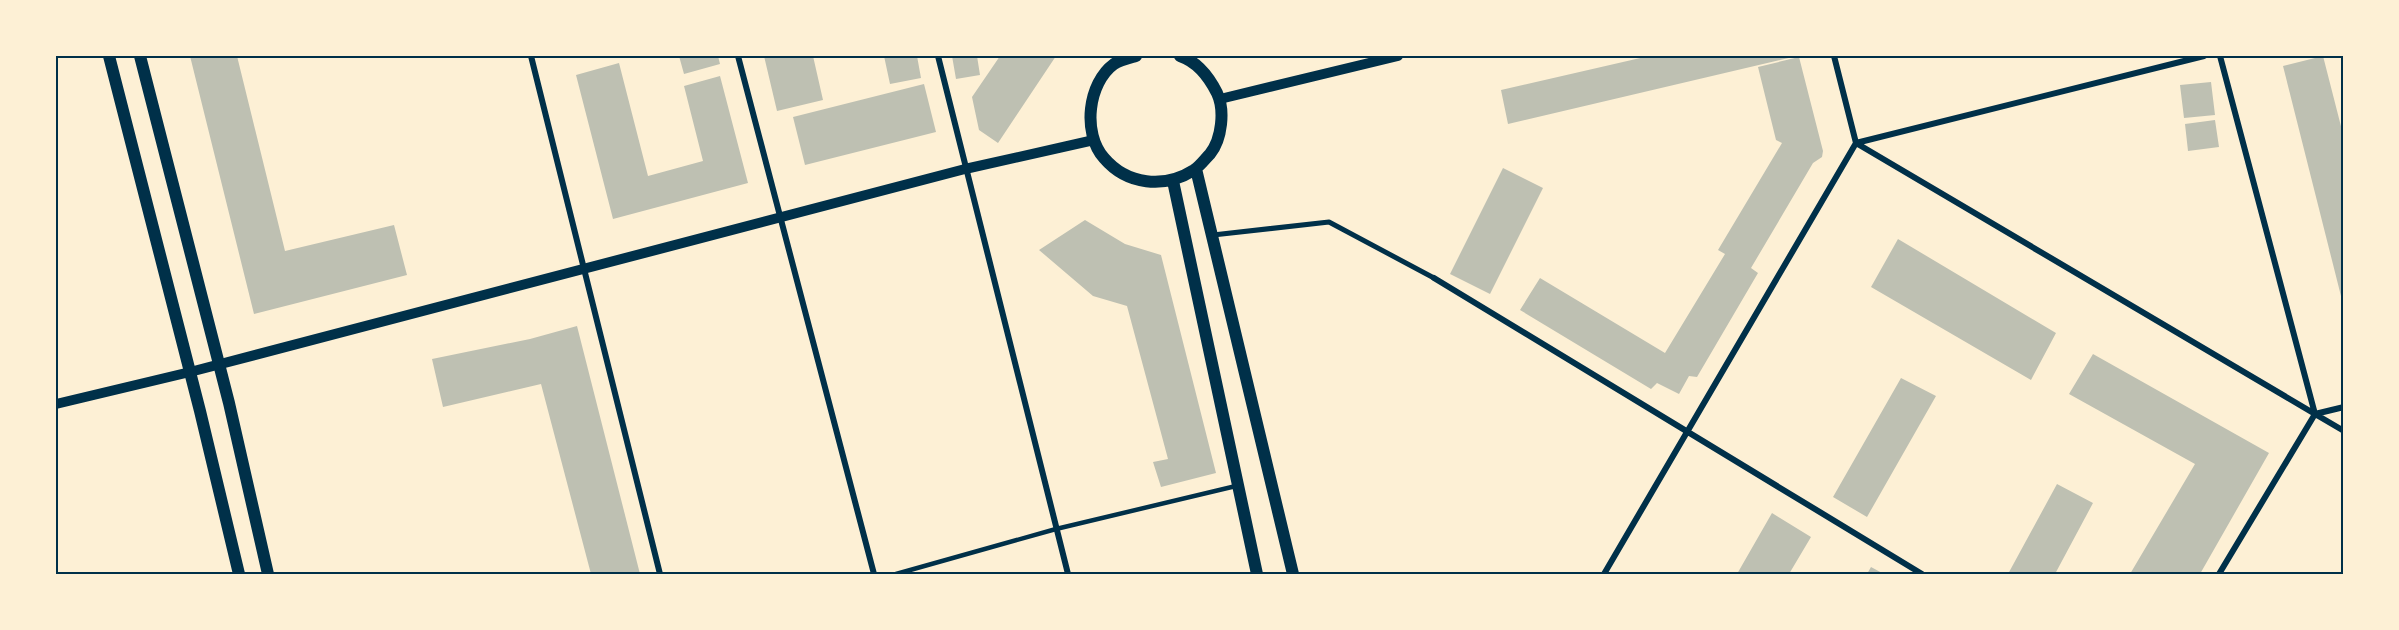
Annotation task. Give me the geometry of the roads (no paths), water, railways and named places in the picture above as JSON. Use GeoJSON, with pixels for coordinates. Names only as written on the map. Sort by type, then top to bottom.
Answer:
{"type":"FeatureCollection","features":[{"type":"Feature","properties":{"kind":"main road"},"geometry":{"type":"LineString","coordinates":[[109,56],[239,574]]}},
{"type":"Feature","properties":{"kind":"main road"},"geometry":{"type":"LineString","coordinates":[[140,56],[229,403],[268,574]]}},
{"type":"Feature","properties":{"kind":"main road"},"geometry":{"type":"LineString","coordinates":[[1134,56],[1115,63],[1098,83],[1089,108],[1094,140],[1102,157],[1122,174],[1146,183],[1173,181],[1196,169],[1213,150],[1222,125],[1220,99],[1208,76],[1189,58],[1180,56]]}},
{"type":"Feature","properties":{"kind":"main road"},"geometry":{"type":"LineString","coordinates":[[1196,169],[1293,574]]}},
{"type":"Feature","properties":{"kind":"main road"},"geometry":{"type":"LineString","coordinates":[[1173,181],[1257,574]]}},
{"type":"Feature","properties":{"kind":"street"},"geometry":{"type":"LineString","coordinates":[[531,56],[660,574]]}},
{"type":"Feature","properties":{"kind":"street"},"geometry":{"type":"LineString","coordinates":[[738,56],[874,574]]}},
{"type":"Feature","properties":{"kind":"street"},"geometry":{"type":"LineString","coordinates":[[938,56],[1068,574]]}},
{"type":"Feature","properties":{"kind":"street"},"geometry":{"type":"LineString","coordinates":[[1220,99],[1398,56]]}},
{"type":"Feature","properties":{"kind":"street"},"geometry":{"type":"LineString","coordinates":[[1604,574],[1856,143],[1834,56]]}},
{"type":"Feature","properties":{"kind":"street"},"geometry":{"type":"LineString","coordinates":[[1856,143],[2204,56]]}},
{"type":"Feature","properties":{"kind":"street"},"geometry":{"type":"LineString","coordinates":[[2220,56],[2315,414]]}},
{"type":"Feature","properties":{"kind":"street"},"geometry":{"type":"LineString","coordinates":[[56,404],[190,372],[965,169],[1094,140]]}},
{"type":"Feature","properties":{"kind":"street"},"geometry":{"type":"LineString","coordinates":[[1856,143],[2343,431]]}},
{"type":"Feature","properties":{"kind":"street"},"geometry":{"type":"LineString","coordinates":[[1212,236],[1329,222],[1434,278],[1922,574]]}},
{"type":"Feature","properties":{"kind":"street"},"geometry":{"type":"LineString","coordinates":[[2219,574],[2315,414],[2343,407]]}},
{"type":"Feature","properties":{"kind":"lane"},"geometry":{"type":"LineString","coordinates":[[896,574],[1056,529],[1238,486]]}}]}
